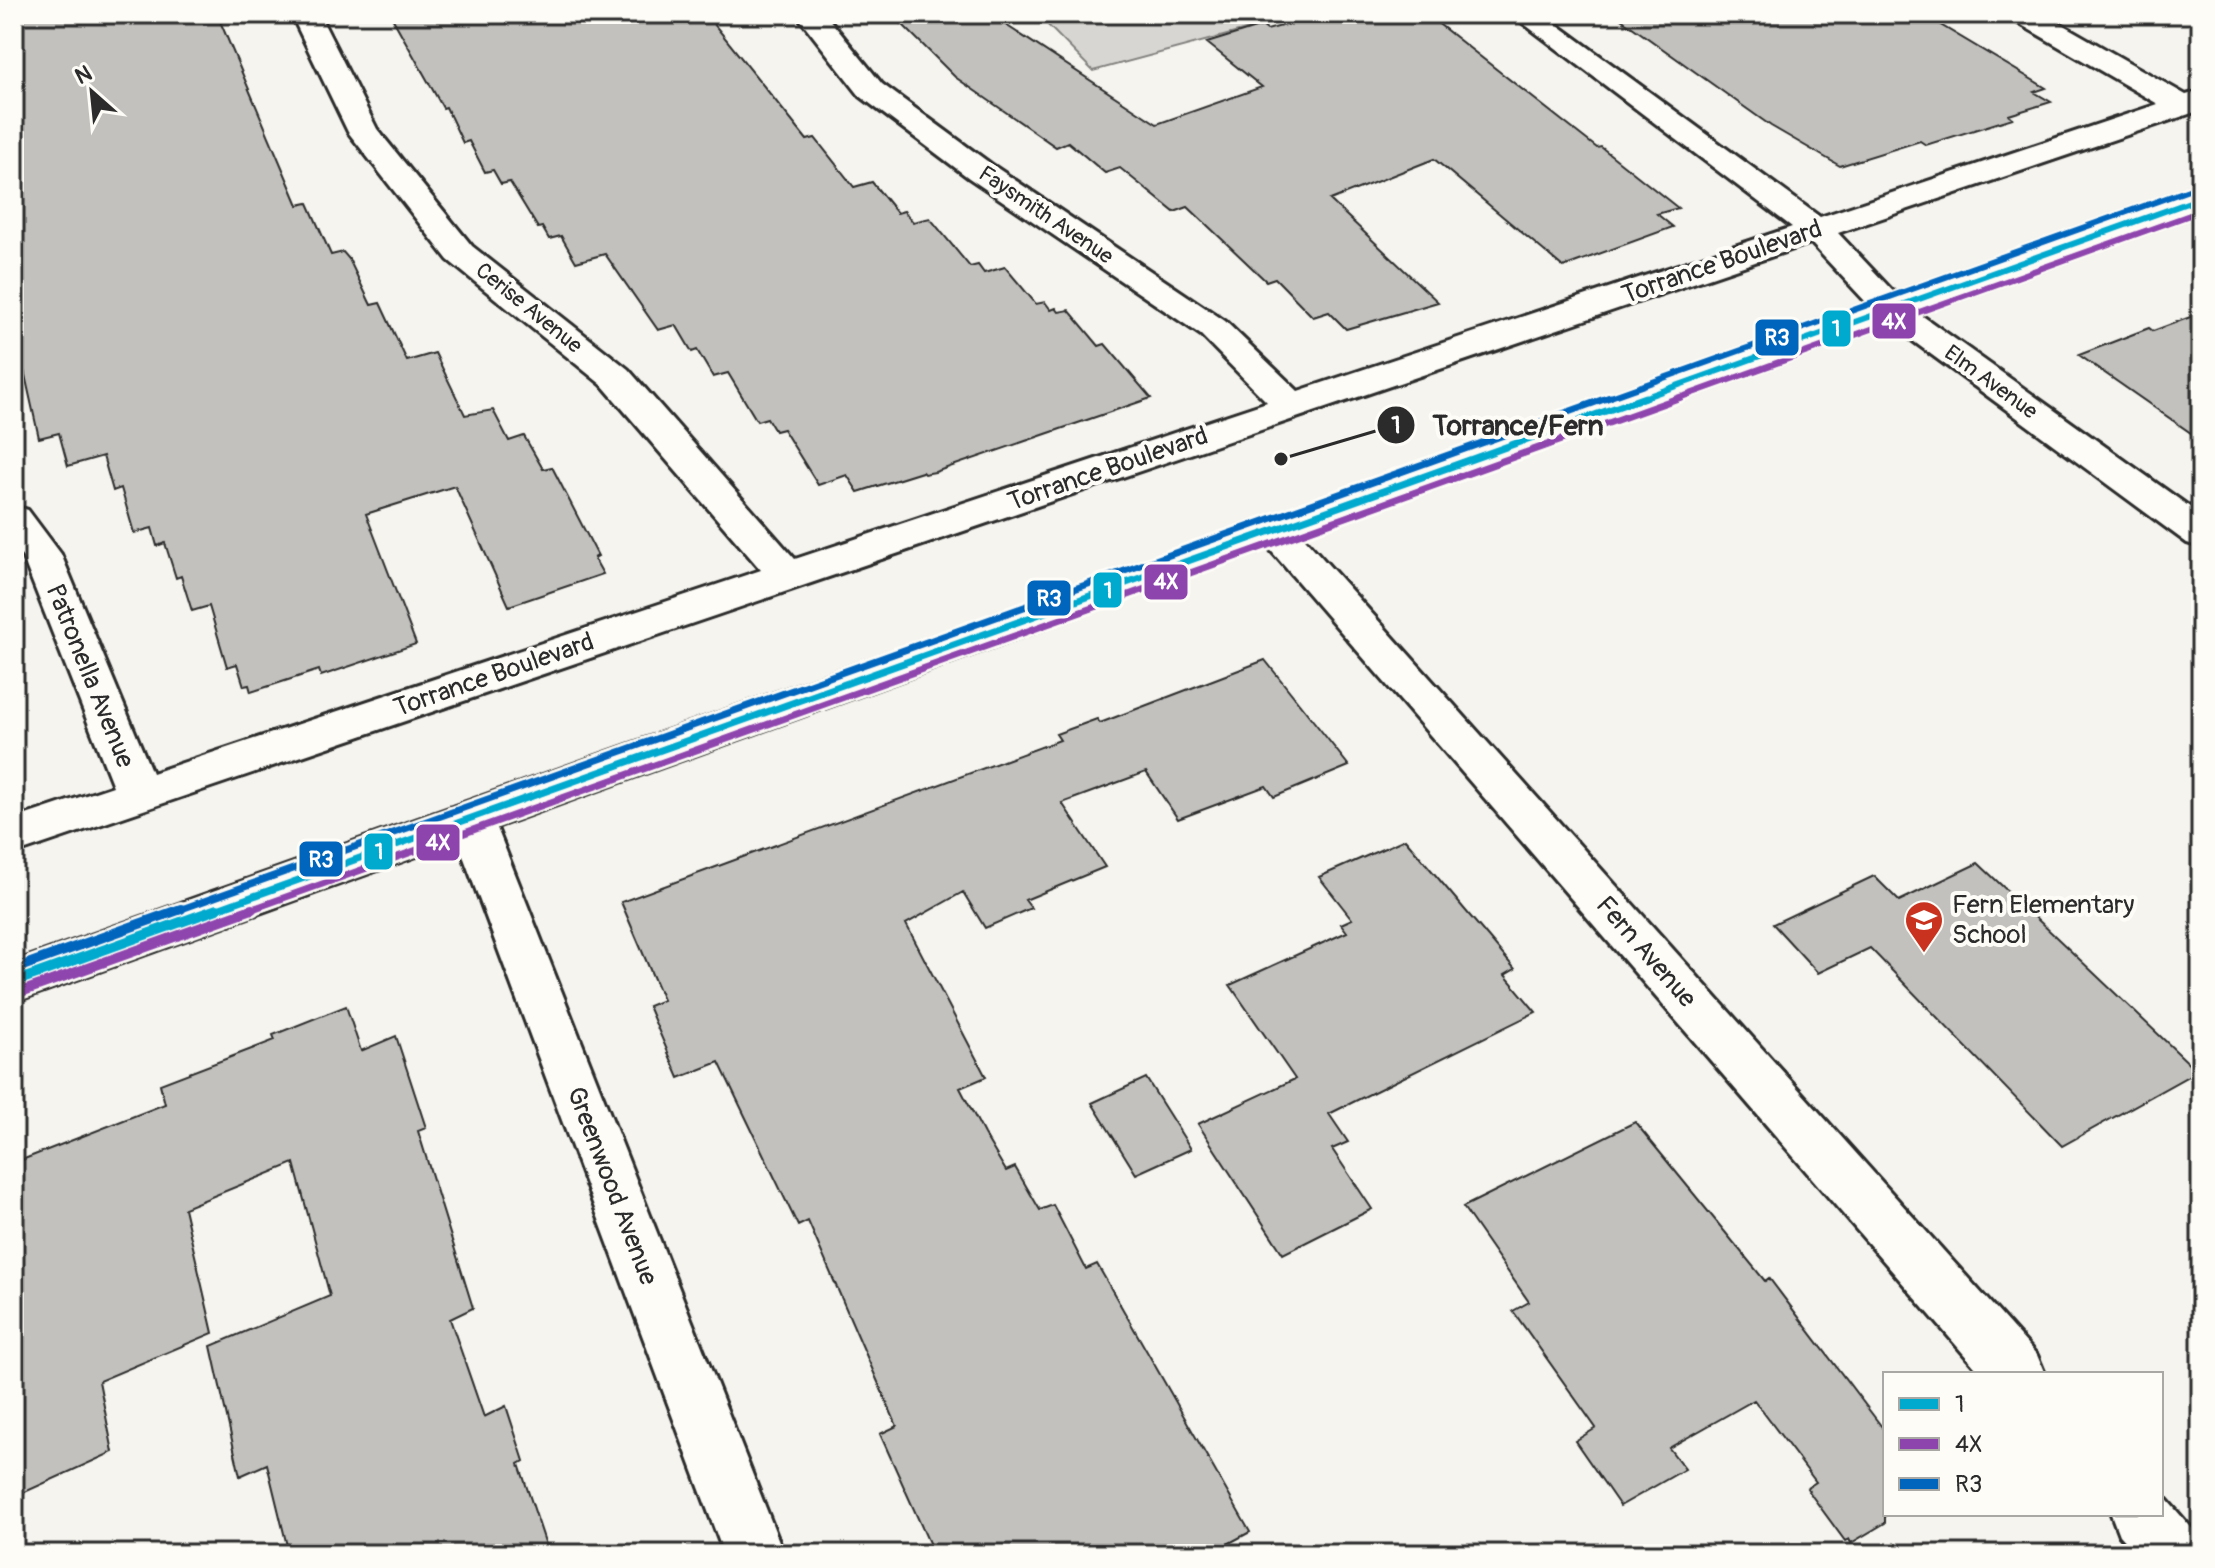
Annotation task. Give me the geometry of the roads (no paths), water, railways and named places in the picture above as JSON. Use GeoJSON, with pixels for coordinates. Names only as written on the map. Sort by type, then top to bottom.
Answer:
{"type":"FeatureCollection","features":[{"type":"Feature","properties":{"kind":"street","name":"Cerise Avenue"},"geometry":{"type":"LineString","coordinates":[[305,14],[363,132],[460,253],[615,377],[788,576]]}},
{"type":"Feature","properties":{"kind":"street","name":"Faysmith Avenue"},"geometry":{"type":"LineString","coordinates":[[810,14],[871,90],[980,171],[1213,328],[1293,407]]}},
{"type":"Feature","properties":{"kind":"street","name":"Elm Avenue"},"geometry":{"type":"LineString","coordinates":[[1525,14],[1817,230],[1891,309],[2201,534]]}},
{"type":"Feature","properties":{"kind":"street"},"geometry":{"type":"LineString","coordinates":[[2023,14],[2192,103]]}},
{"type":"Feature","properties":{"kind":"street","name":"Torrance Boulevard"},"geometry":{"type":"LineString","coordinates":[[14,837],[2192,103]]}},
{"type":"Feature","properties":{"kind":"street"},"geometry":{"type":"LineString","coordinates":[[14,982],[2201,198]]}},
{"type":"Feature","properties":{"kind":"street","name":"Patronella Avenue"},"geometry":{"type":"LineString","coordinates":[[14,519],[41,554],[139,795]]}},
{"type":"Feature","properties":{"kind":"street","name":"Fern Avenue"},"geometry":{"type":"LineString","coordinates":[[1275,530],[2015,1372]]}},
{"type":"Feature","properties":{"kind":"street","name":"Greenwood Avenue"},"geometry":{"type":"LineString","coordinates":[[471,818],[754,1554]]}},
{"type":"Feature","properties":{"kind":"street"},"geometry":{"type":"LineString","coordinates":[[2142,1516],[2175,1554]]}},
{"type":"Feature","properties":{"kind":"place","name":"Torrance/Fern"},"geometry":{"type":"Point","coordinates":[1281,459]}},
{"type":"Feature","properties":{"kind":"place","name":"Fern Elementary School"},"geometry":{"type":"Point","coordinates":[1924,954]}}]}
